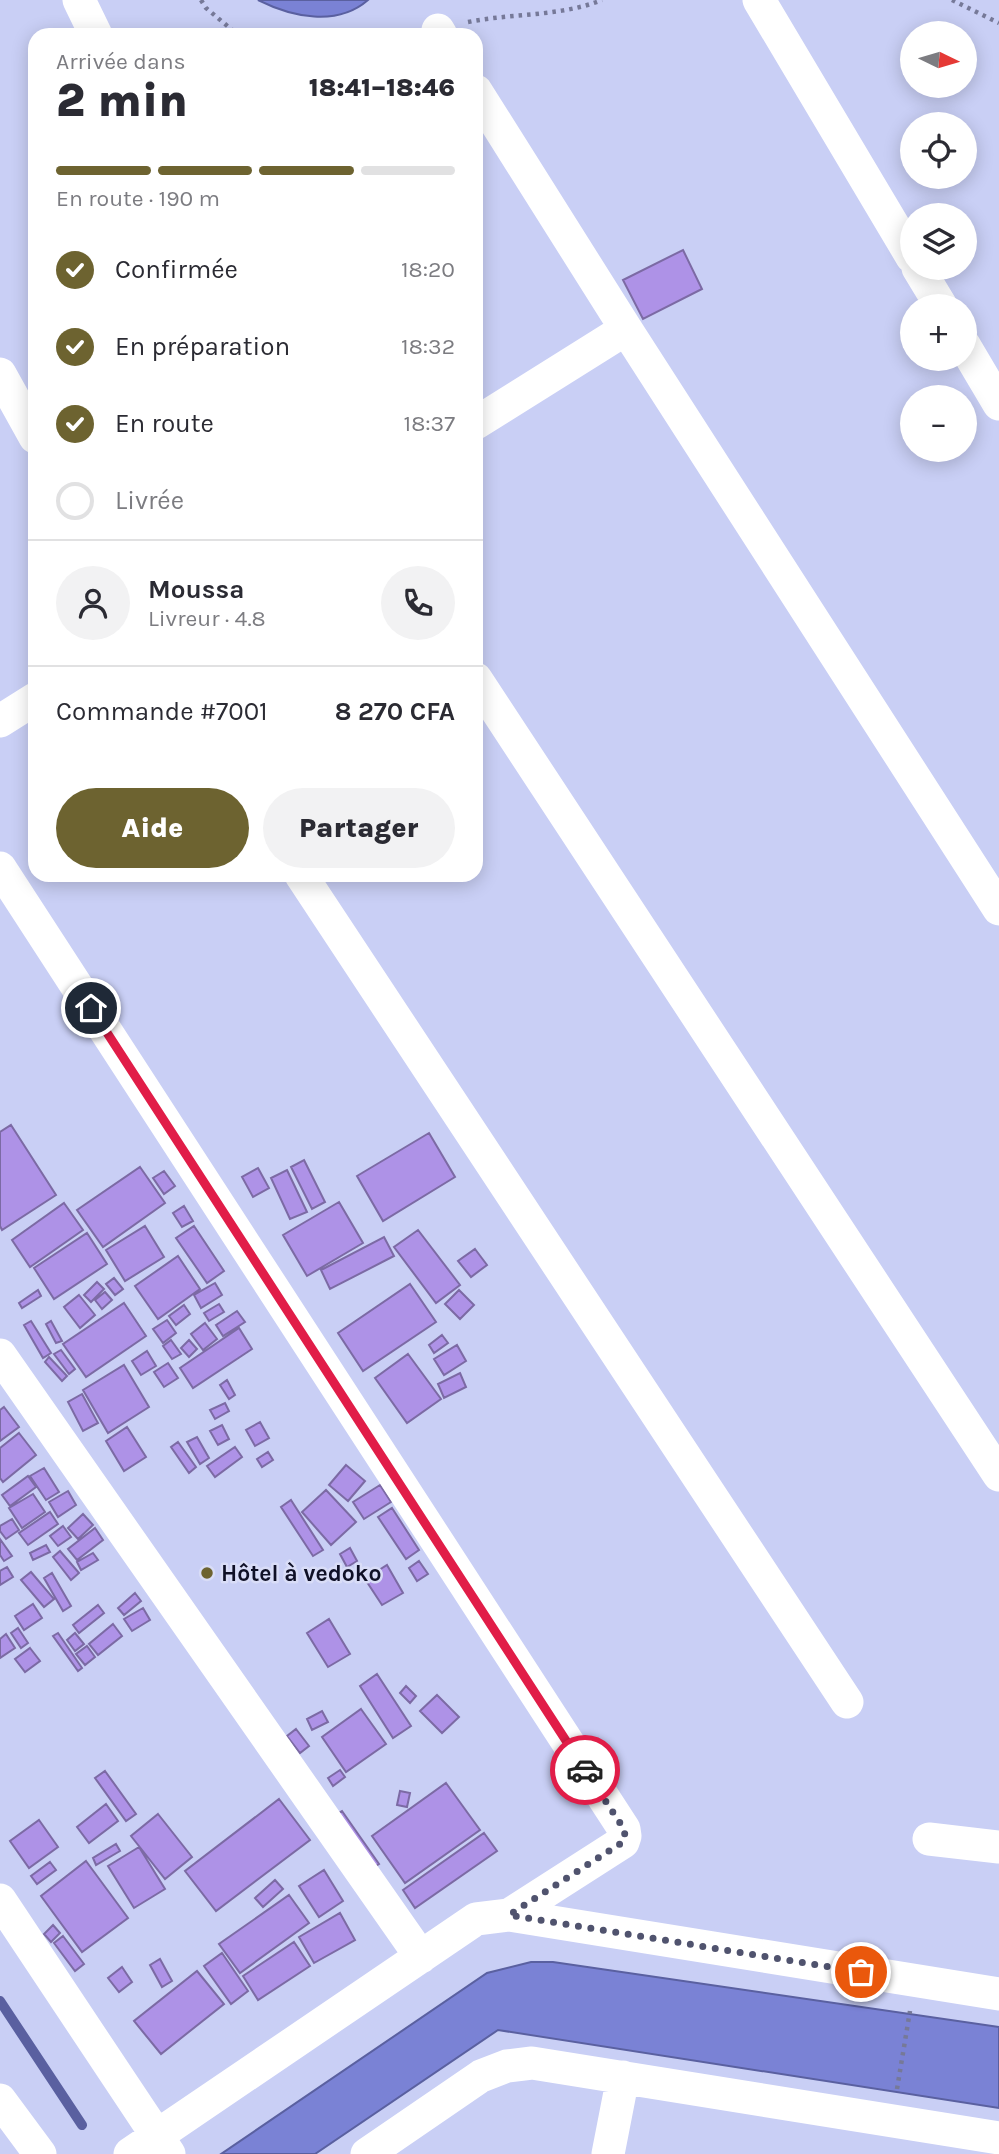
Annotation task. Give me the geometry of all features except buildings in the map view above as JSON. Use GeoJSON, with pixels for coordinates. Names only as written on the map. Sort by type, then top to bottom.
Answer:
{"type":"FeatureCollection","features":[{"type":"Feature","properties":{"kind":"street"},"geometry":{"type":"LineString","coordinates":[[79,0],[93,28]]}},
{"type":"Feature","properties":{"kind":"street"},"geometry":{"type":"LineString","coordinates":[[759,0],[900,237]]}},
{"type":"Feature","properties":{"kind":"street"},"geometry":{"type":"LineString","coordinates":[[483,102],[999,909]]}},
{"type":"Feature","properties":{"kind":"street"},"geometry":{"type":"LineString","coordinates":[[483,419],[626,329]]}},
{"type":"Feature","properties":{"kind":"street"},"geometry":{"type":"LineString","coordinates":[[977,367],[999,404]]}},
{"type":"Feature","properties":{"kind":"street"},"geometry":{"type":"LineString","coordinates":[[0,374],[28,424]]}},
{"type":"Feature","properties":{"kind":"street"},"geometry":{"type":"LineString","coordinates":[[483,690],[999,1475]]}},
{"type":"Feature","properties":{"kind":"street"},"geometry":{"type":"LineString","coordinates":[[0,721],[28,703]]}},
{"type":"Feature","properties":{"kind":"street"},"geometry":{"type":"LineString","coordinates":[[0,868],[624,1829],[623,1842],[509,1915]]}},
{"type":"Feature","properties":{"kind":"street"},"geometry":{"type":"LineString","coordinates":[[306,882],[846,1702]]}},
{"type":"Feature","properties":{"kind":"street"},"geometry":{"type":"LineString","coordinates":[[0,1356],[421,1957]]}},
{"type":"Feature","properties":{"kind":"street"},"geometry":{"type":"LineString","coordinates":[[929,1839],[999,1847]]}},
{"type":"Feature","properties":{"kind":"street"},"geometry":{"type":"LineString","coordinates":[[0,1900],[152,2148],[476,1919],[509,1915],[999,1994]]}},
{"type":"Feature","properties":{"kind":"street"},"geometry":{"type":"LineString","coordinates":[[367,2154],[481,2076],[507,2066],[532,2063],[999,2138]]}},
{"type":"Feature","properties":{"kind":"street"},"geometry":{"type":"LineString","coordinates":[[608,2154],[623,2077]]}},
{"type":"Feature","properties":{"kind":"street"},"geometry":{"type":"LineString","coordinates":[[0,2101],[40,2154]]}},
{"type":"Feature","properties":{"kind":"path"},"geometry":{"type":"LineString","coordinates":[[201,0],[206,8],[230,28]]}},
{"type":"Feature","properties":{"kind":"path"},"geometry":{"type":"LineString","coordinates":[[456,28],[504,17],[541,15],[602,0]]}},
{"type":"Feature","properties":{"kind":"path"},"geometry":{"type":"LineString","coordinates":[[952,0],[999,23]]}},
{"type":"Feature","properties":{"kind":"path"},"geometry":{"type":"LineString","coordinates":[[896,2093],[910,2012]]}},
{"type":"Feature","properties":{"kind":"water"},"geometry":{"type":"Polygon","coordinates":[[[258,0],[368,0],[343,14],[314,16],[285,11],[258,0]]]}},
{"type":"Feature","properties":{"kind":"water"},"geometry":{"type":"Polygon","coordinates":[[[531,1962],[553,1962],[999,2027],[999,2108],[498,2030],[315,2154],[221,2154],[487,1973],[531,1962]]]}},
{"type":"Feature","properties":{"kind":"waterway"},"geometry":{"type":"LineString","coordinates":[[0,2001],[82,2125]]}},
{"type":"Feature","properties":{"kind":"way so far"},"geometry":{"type":"LineString","coordinates":[[585,1770],[624,1829],[623,1842],[509,1915],[861,1972]]}},
{"type":"Feature","properties":{"kind":"place","name":"Hôtel à vedoko"},"geometry":{"type":"Point","coordinates":[207,1573]}},
{"type":"Feature","properties":{"kind":"route"},"geometry":{"type":"LineString","coordinates":[[91,1008],[585,1770]]}}]}
